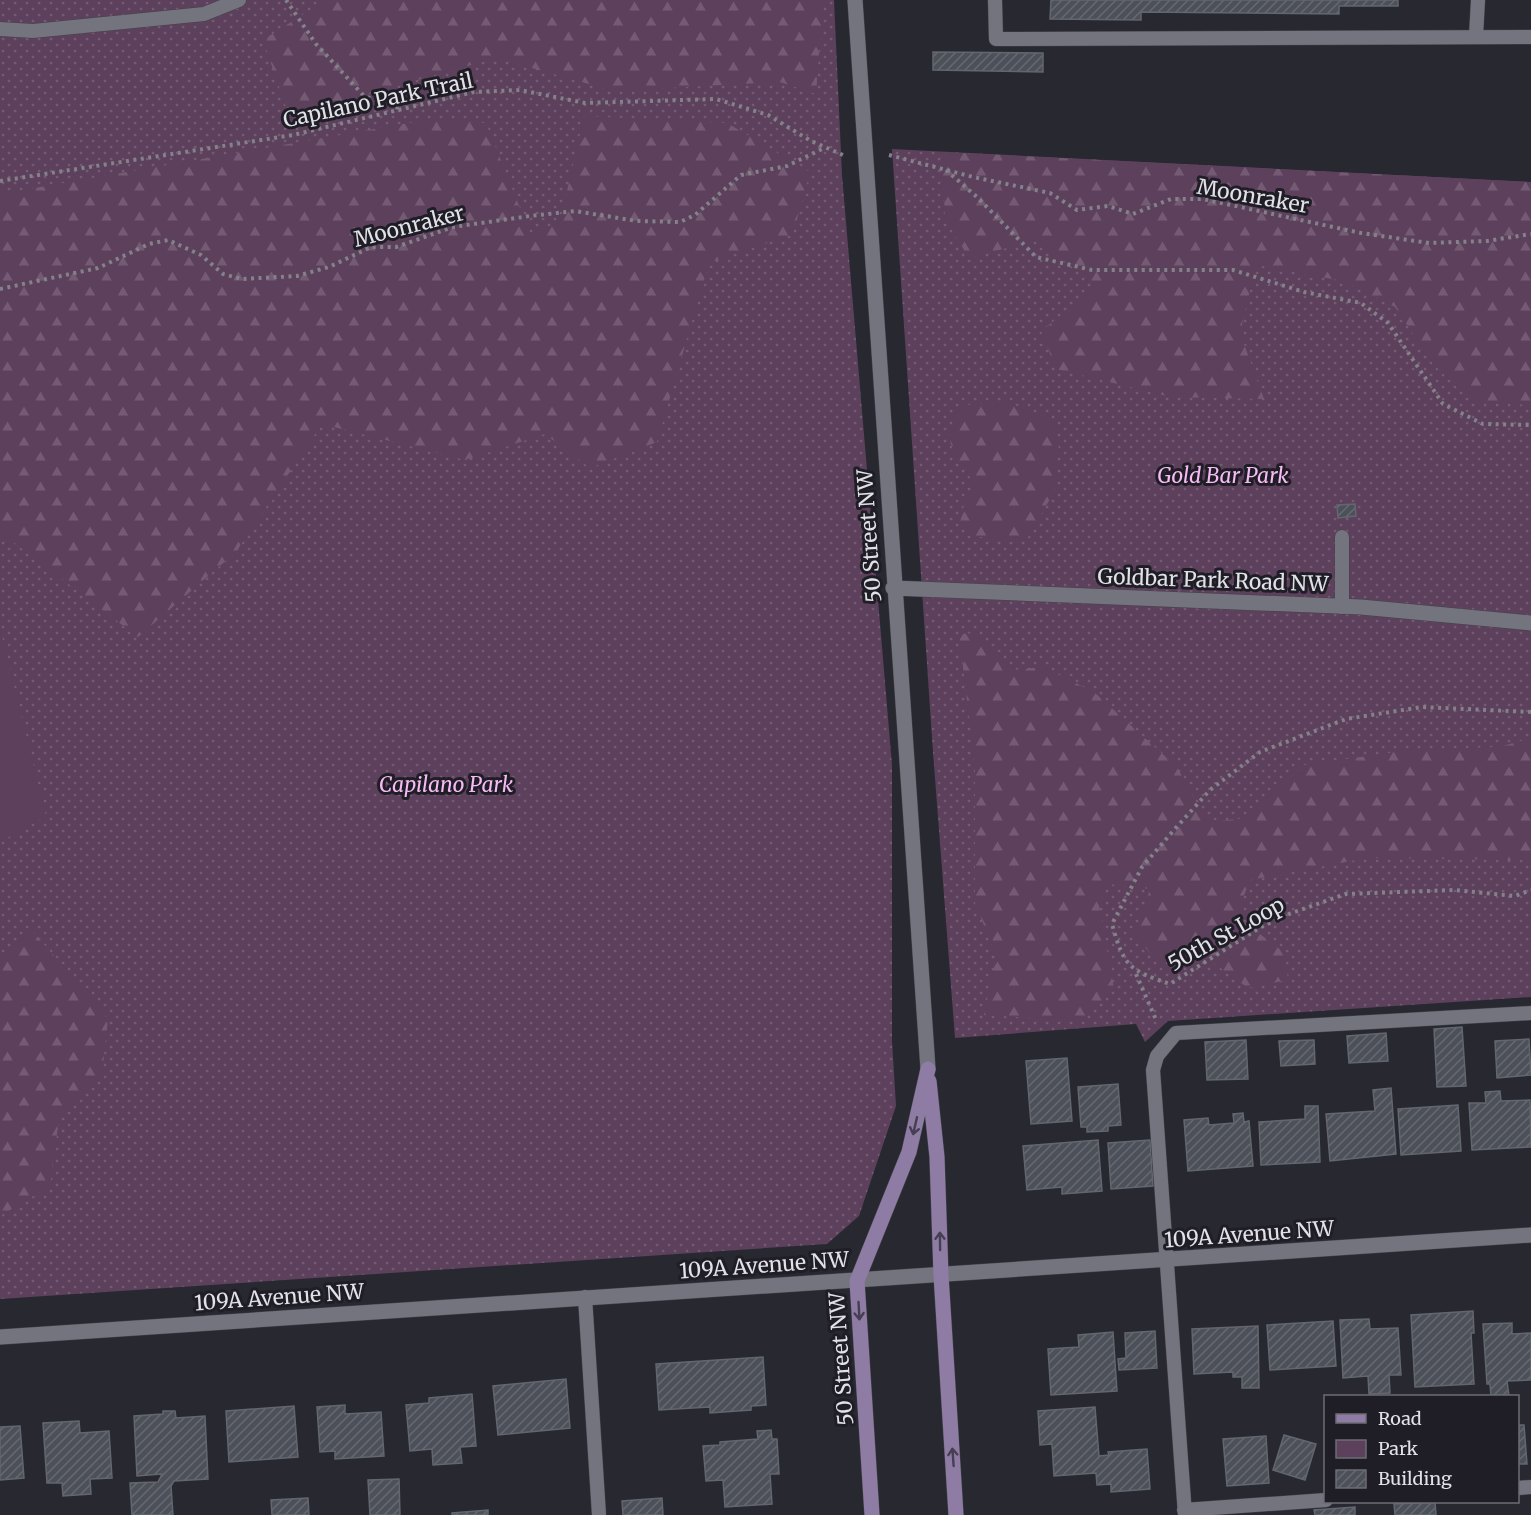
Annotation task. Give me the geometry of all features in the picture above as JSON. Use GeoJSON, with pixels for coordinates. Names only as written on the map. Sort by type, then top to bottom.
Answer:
{"type":"FeatureCollection","features":[{"type":"Feature","properties":{"kind":"street","name":"50 Street NW"},"geometry":{"type":"LineString","coordinates":[[855,0],[893,588],[928,1069],[937,1158],[941,1275],[956,1515]]}},
{"type":"Feature","properties":{"kind":"street","name":"Goldbar Park Road NW"},"geometry":{"type":"LineString","coordinates":[[893,588],[1342,607],[1531,623]]}},
{"type":"Feature","properties":{"kind":"street","name":"50 Street NW"},"geometry":{"type":"LineString","coordinates":[[872,1515],[857,1281],[909,1152],[928,1069]]}},
{"type":"Feature","properties":{"kind":"street","name":"109A Avenue NW"},"geometry":{"type":"LineString","coordinates":[[0,1336],[1167,1261],[1531,1235]]}},
{"type":"Feature","properties":{"kind":"lane"},"geometry":{"type":"LineString","coordinates":[[0,29],[33,31],[204,14],[239,0]]}},
{"type":"Feature","properties":{"kind":"lane"},"geometry":{"type":"LineString","coordinates":[[995,0],[996,39],[1531,37]]}},
{"type":"Feature","properties":{"kind":"lane"},"geometry":{"type":"LineString","coordinates":[[1476,36],[1478,0]]}},
{"type":"Feature","properties":{"kind":"lane"},"geometry":{"type":"LineString","coordinates":[[1342,537],[1342,607]]}},
{"type":"Feature","properties":{"kind":"lane"},"geometry":{"type":"LineString","coordinates":[[1324,1500],[1185,1512],[1153,1070],[1157,1056],[1176,1033],[1531,1013]]}},
{"type":"Feature","properties":{"kind":"lane"},"geometry":{"type":"LineString","coordinates":[[585,1298],[599,1515]]}},
{"type":"Feature","properties":{"kind":"path"},"geometry":{"type":"LineString","coordinates":[[286,0],[316,44],[364,96],[400,108]]}},
{"type":"Feature","properties":{"kind":"path","name":"Capilano Park Trail"},"geometry":{"type":"LineString","coordinates":[[0,181],[292,135],[474,92],[520,90],[585,103],[716,99],[768,115],[825,148]]}},
{"type":"Feature","properties":{"kind":"path","name":"Moonraker"},"geometry":{"type":"LineString","coordinates":[[0,289],[98,268],[149,244],[168,240],[201,255],[223,274],[242,279],[297,276],[329,267],[371,247],[396,247],[453,227],[530,216],[575,211],[637,221],[680,222],[695,215],[741,175],[786,166],[825,148]]}},
{"type":"Feature","properties":{"kind":"path","name":"Moonraker"},"geometry":{"type":"LineString","coordinates":[[893,154],[973,177],[1050,193],[1077,210],[1108,206],[1133,214],[1171,199],[1203,199],[1361,233],[1430,243],[1487,241],[1531,234]]}},
{"type":"Feature","properties":{"kind":"path"},"geometry":{"type":"LineString","coordinates":[[943,167],[977,197],[1036,257],[1092,270],[1233,270],[1304,292],[1361,303],[1388,323],[1443,404],[1483,424],[1531,425]]}},
{"type":"Feature","properties":{"kind":"path"},"geometry":{"type":"LineString","coordinates":[[1167,1045],[1136,973],[1119,949],[1112,924],[1142,867],[1210,790],[1260,752],[1346,718],[1411,709],[1531,712]]}},
{"type":"Feature","properties":{"kind":"path","name":"50th St Loop"},"geometry":{"type":"LineString","coordinates":[[1136,973],[1170,984],[1261,927],[1289,914],[1346,894],[1454,890],[1515,896],[1531,890]]}},
{"type":"Feature","properties":{"kind":"green space","name":"Capilano Park"},"geometry":{"type":"Polygon","coordinates":[[[0,0],[834,0],[842,175],[892,765],[892,1041],[896,1106],[859,1216],[827,1244],[0,1299],[0,0]]]}},
{"type":"Feature","properties":{"kind":"green space"},"geometry":{"type":"Polygon","coordinates":[[[326,0],[823,0],[816,94],[780,82],[614,91],[496,58],[289,116],[263,40],[326,0]]]}},
{"type":"Feature","properties":{"kind":"green space"},"geometry":{"type":"Polygon","coordinates":[[[584,116],[727,123],[810,172],[793,234],[709,263],[657,442],[590,468],[545,434],[465,460],[322,424],[236,552],[138,637],[0,532],[0,194],[426,120],[486,123],[530,233],[560,222],[584,116]]]}},
{"type":"Feature","properties":{"kind":"green space","name":"Gold Bar Park"},"geometry":{"type":"Polygon","coordinates":[[[892,149],[1531,182],[1531,997],[1168,1021],[1145,1042],[1136,1024],[955,1038],[892,149]]]}},
{"type":"Feature","properties":{"kind":"green space"},"geometry":{"type":"Polygon","coordinates":[[[942,152],[1531,182],[1531,405],[1472,402],[1433,364],[1395,307],[1343,281],[1256,265],[1240,333],[1264,399],[1171,397],[1056,369],[1041,331],[1098,287],[1037,240],[969,258],[945,219],[942,152]]]}},
{"type":"Feature","properties":{"kind":"green space"},"geometry":{"type":"Polygon","coordinates":[[[1009,403],[1039,414],[1054,424],[1059,443],[1054,492],[1027,539],[1014,542],[973,536],[960,523],[965,500],[975,486],[956,456],[950,440],[954,419],[961,405],[1009,403]]]}},
{"type":"Feature","properties":{"kind":"green space"},"geometry":{"type":"Polygon","coordinates":[[[0,628],[46,816],[0,842],[0,628]]]}},
{"type":"Feature","properties":{"kind":"green space"},"geometry":{"type":"Polygon","coordinates":[[[979,633],[1013,670],[1043,667],[1094,692],[1177,767],[1207,822],[1248,818],[1304,765],[1410,750],[1499,747],[1531,738],[1531,855],[1526,860],[1367,858],[1250,880],[1236,916],[1285,953],[1288,980],[1248,988],[1201,954],[1156,961],[1135,934],[1150,889],[1108,884],[1099,905],[1114,989],[1082,1021],[984,1015],[996,955],[975,903],[975,766],[959,634],[979,633]]]}},
{"type":"Feature","properties":{"kind":"green space"},"geometry":{"type":"Polygon","coordinates":[[[31,929],[108,1019],[102,1074],[59,1119],[50,1186],[0,1216],[0,956],[31,929]]]}},
{"type":"Feature","properties":{"kind":"building"},"geometry":{"type":"Polygon","coordinates":[[[1051,0],[1398,0],[1398,6],[1339,6],[1339,14],[1141,12],[1141,20],[1050,19],[1051,0]]]}},
{"type":"Feature","properties":{"kind":"building"},"geometry":{"type":"Polygon","coordinates":[[[933,52],[1043,53],[1043,72],[933,70],[933,52]]]}},
{"type":"Feature","properties":{"kind":"building"},"geometry":{"type":"Polygon","coordinates":[[[1355,504],[1356,516],[1338,518],[1337,505],[1355,504]]]}},
{"type":"Feature","properties":{"kind":"building"},"geometry":{"type":"Polygon","coordinates":[[[1462,1027],[1466,1086],[1437,1087],[1434,1029],[1462,1027]]]}},
{"type":"Feature","properties":{"kind":"building"},"geometry":{"type":"Polygon","coordinates":[[[1386,1033],[1388,1061],[1349,1063],[1347,1036],[1386,1033]]]}},
{"type":"Feature","properties":{"kind":"building"},"geometry":{"type":"Polygon","coordinates":[[[1529,1039],[1531,1075],[1497,1078],[1495,1041],[1529,1039]]]}},
{"type":"Feature","properties":{"kind":"building"},"geometry":{"type":"Polygon","coordinates":[[[1246,1040],[1248,1079],[1207,1080],[1205,1042],[1246,1040]]]}},
{"type":"Feature","properties":{"kind":"building"},"geometry":{"type":"Polygon","coordinates":[[[1314,1040],[1315,1064],[1281,1066],[1279,1041],[1314,1040]]]}},
{"type":"Feature","properties":{"kind":"building"},"geometry":{"type":"Polygon","coordinates":[[[1067,1058],[1072,1121],[1031,1124],[1026,1061],[1067,1058]]]}},
{"type":"Feature","properties":{"kind":"building"},"geometry":{"type":"Polygon","coordinates":[[[1118,1084],[1121,1125],[1108,1126],[1108,1131],[1087,1132],[1087,1127],[1081,1127],[1078,1087],[1118,1084]]]}},
{"type":"Feature","properties":{"kind":"building"},"geometry":{"type":"Polygon","coordinates":[[[1391,1088],[1396,1154],[1330,1161],[1326,1114],[1375,1111],[1373,1090],[1391,1088]]]}},
{"type":"Feature","properties":{"kind":"building"},"geometry":{"type":"Polygon","coordinates":[[[1500,1091],[1501,1101],[1530,1100],[1531,1147],[1472,1150],[1469,1103],[1486,1103],[1485,1092],[1500,1091]]]}},
{"type":"Feature","properties":{"kind":"building"},"geometry":{"type":"Polygon","coordinates":[[[1458,1105],[1461,1151],[1401,1155],[1398,1109],[1458,1105]]]}},
{"type":"Feature","properties":{"kind":"building"},"geometry":{"type":"Polygon","coordinates":[[[1305,1106],[1318,1106],[1320,1162],[1261,1165],[1259,1122],[1305,1119],[1305,1106]]]}},
{"type":"Feature","properties":{"kind":"building"},"geometry":{"type":"Polygon","coordinates":[[[1243,1113],[1244,1122],[1249,1121],[1253,1166],[1188,1171],[1184,1120],[1208,1118],[1209,1125],[1234,1123],[1233,1114],[1243,1113]]]}},
{"type":"Feature","properties":{"kind":"building"},"geometry":{"type":"Polygon","coordinates":[[[1098,1140],[1102,1191],[1062,1194],[1062,1187],[1027,1190],[1023,1146],[1098,1140]]]}},
{"type":"Feature","properties":{"kind":"building"},"geometry":{"type":"Polygon","coordinates":[[[1150,1140],[1153,1186],[1111,1189],[1108,1143],[1150,1140]]]}},
{"type":"Feature","properties":{"kind":"building"},"geometry":{"type":"Polygon","coordinates":[[[1473,1311],[1474,1333],[1471,1333],[1474,1384],[1415,1387],[1411,1315],[1473,1311]]]}},
{"type":"Feature","properties":{"kind":"building"},"geometry":{"type":"Polygon","coordinates":[[[1369,1319],[1370,1329],[1398,1328],[1401,1375],[1389,1375],[1390,1393],[1369,1394],[1368,1376],[1343,1378],[1340,1320],[1369,1319]]]}},
{"type":"Feature","properties":{"kind":"building"},"geometry":{"type":"Polygon","coordinates":[[[1333,1321],[1336,1366],[1270,1370],[1267,1325],[1333,1321]]]}},
{"type":"Feature","properties":{"kind":"building"},"geometry":{"type":"Polygon","coordinates":[[[1512,1323],[1512,1334],[1531,1333],[1531,1380],[1507,1381],[1509,1395],[1491,1395],[1490,1384],[1487,1384],[1483,1324],[1512,1323]]]}},
{"type":"Feature","properties":{"kind":"building"},"geometry":{"type":"Polygon","coordinates":[[[1258,1326],[1259,1388],[1242,1388],[1242,1377],[1233,1377],[1233,1372],[1194,1374],[1192,1329],[1258,1326]]]}},
{"type":"Feature","properties":{"kind":"building"},"geometry":{"type":"Polygon","coordinates":[[[1155,1331],[1157,1368],[1119,1370],[1118,1359],[1126,1358],[1125,1333],[1155,1331]]]}},
{"type":"Feature","properties":{"kind":"building"},"geometry":{"type":"Polygon","coordinates":[[[1113,1332],[1117,1391],[1051,1395],[1048,1349],[1079,1347],[1078,1335],[1113,1332]]]}},
{"type":"Feature","properties":{"kind":"building"},"geometry":{"type":"Polygon","coordinates":[[[763,1357],[766,1405],[751,1406],[751,1410],[710,1413],[710,1407],[659,1410],[656,1364],[763,1357]]]}},
{"type":"Feature","properties":{"kind":"building"},"geometry":{"type":"Polygon","coordinates":[[[566,1379],[570,1428],[498,1435],[493,1386],[566,1379]]]}},
{"type":"Feature","properties":{"kind":"building"},"geometry":{"type":"Polygon","coordinates":[[[472,1394],[476,1446],[460,1447],[462,1463],[433,1465],[432,1449],[410,1451],[406,1405],[429,1403],[429,1398],[472,1394]]]}},
{"type":"Feature","properties":{"kind":"building"},"geometry":{"type":"Polygon","coordinates":[[[345,1405],[345,1414],[381,1412],[384,1456],[335,1459],[335,1451],[320,1452],[317,1407],[345,1405]]]}},
{"type":"Feature","properties":{"kind":"building"},"geometry":{"type":"Polygon","coordinates":[[[294,1406],[298,1457],[229,1462],[226,1411],[294,1406]]]}},
{"type":"Feature","properties":{"kind":"building"},"geometry":{"type":"Polygon","coordinates":[[[1095,1407],[1099,1456],[1109,1455],[1108,1452],[1147,1449],[1150,1489],[1111,1492],[1111,1484],[1097,1485],[1096,1473],[1054,1476],[1052,1444],[1040,1445],[1038,1411],[1095,1407]]]}},
{"type":"Feature","properties":{"kind":"building"},"geometry":{"type":"Polygon","coordinates":[[[163,1411],[175,1411],[176,1418],[205,1416],[208,1479],[174,1481],[171,1486],[173,1515],[132,1515],[130,1483],[158,1482],[162,1474],[137,1476],[134,1416],[163,1414],[163,1411]]]}},
{"type":"Feature","properties":{"kind":"building"},"geometry":{"type":"Polygon","coordinates":[[[79,1421],[80,1433],[109,1431],[112,1478],[90,1479],[91,1494],[63,1496],[62,1483],[47,1483],[43,1423],[79,1421]]]}},
{"type":"Feature","properties":{"kind":"building"},"geometry":{"type":"Polygon","coordinates":[[[1519,1425],[1524,1425],[1527,1464],[1519,1464],[1519,1425]]]}},
{"type":"Feature","properties":{"kind":"building"},"geometry":{"type":"Polygon","coordinates":[[[20,1426],[24,1478],[0,1480],[0,1427],[20,1426]]]}},
{"type":"Feature","properties":{"kind":"building"},"geometry":{"type":"Polygon","coordinates":[[[771,1430],[772,1439],[777,1439],[779,1474],[770,1474],[772,1504],[725,1507],[723,1480],[706,1481],[703,1446],[720,1445],[720,1442],[758,1439],[757,1431],[771,1430]]]}},
{"type":"Feature","properties":{"kind":"building"},"geometry":{"type":"Polygon","coordinates":[[[1284,1435],[1316,1444],[1305,1480],[1273,1470],[1284,1435]]]}},
{"type":"Feature","properties":{"kind":"building"},"geometry":{"type":"Polygon","coordinates":[[[1266,1436],[1269,1483],[1227,1486],[1223,1439],[1266,1436]]]}},
{"type":"Feature","properties":{"kind":"building"},"geometry":{"type":"Polygon","coordinates":[[[399,1479],[400,1515],[370,1515],[368,1480],[399,1479]]]}},
{"type":"Feature","properties":{"kind":"building"},"geometry":{"type":"Polygon","coordinates":[[[308,1498],[309,1515],[272,1515],[271,1500],[308,1498]]]}},
{"type":"Feature","properties":{"kind":"building"},"geometry":{"type":"Polygon","coordinates":[[[662,1498],[663,1515],[623,1515],[622,1501],[662,1498]]]}},
{"type":"Feature","properties":{"kind":"building"},"geometry":{"type":"Polygon","coordinates":[[[1435,1503],[1436,1515],[1395,1515],[1394,1504],[1435,1503]]]}},
{"type":"Feature","properties":{"kind":"building"},"geometry":{"type":"Polygon","coordinates":[[[1355,1507],[1355,1515],[1315,1515],[1314,1510],[1355,1507]]]}},
{"type":"Feature","properties":{"kind":"building"},"geometry":{"type":"Polygon","coordinates":[[[488,1510],[488,1515],[452,1515],[452,1513],[488,1510]]]}}]}
